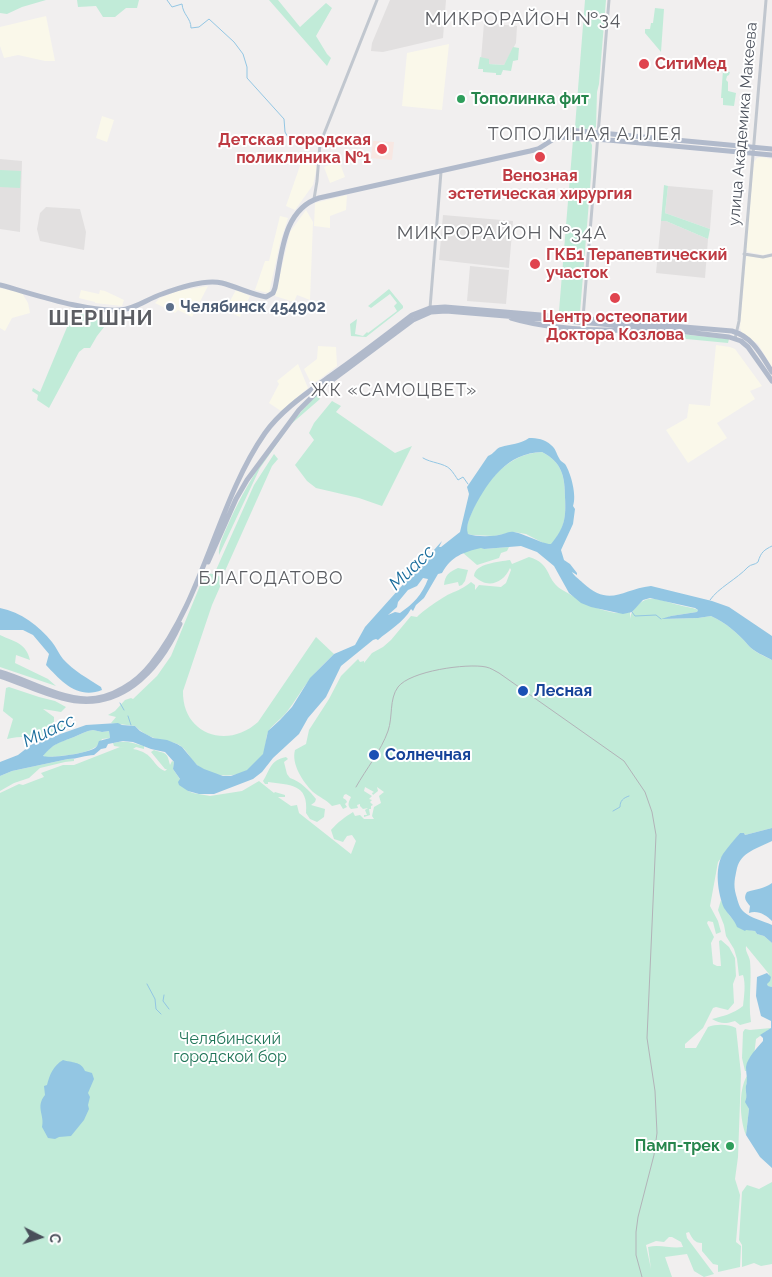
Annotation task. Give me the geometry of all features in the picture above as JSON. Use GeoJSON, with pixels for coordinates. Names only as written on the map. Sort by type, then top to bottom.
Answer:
{"type":"FeatureCollection","features":[{"type":"Feature","properties":{"kind":"main road"},"geometry":{"type":"LineString","coordinates":[[0,285],[90,308],[111,310],[121,310],[137,306],[157,295],[176,289],[216,282],[266,297],[273,293],[283,242],[288,229],[301,209],[314,199],[538,149],[569,130],[772,149]]}},
{"type":"Feature","properties":{"kind":"main road"},"geometry":{"type":"LineString","coordinates":[[555,138],[564,136],[772,155]]}},
{"type":"Feature","properties":{"kind":"main road"},"geometry":{"type":"LineString","coordinates":[[0,672],[56,692],[88,699],[115,692],[137,678],[162,650],[178,623],[242,473],[260,441],[273,423],[311,389],[412,315],[445,306],[736,336],[754,354],[772,381]]}},
{"type":"Feature","properties":{"kind":"main road"},"geometry":{"type":"LineString","coordinates":[[0,676],[62,698],[89,702],[120,694],[142,679],[155,666],[172,640],[246,480],[280,434],[304,404],[319,390],[413,320],[431,310],[583,320],[744,336],[754,345],[772,372]]}},
{"type":"Feature","properties":{"kind":"main road"},"geometry":{"type":"LineString","coordinates":[[499,315],[534,324],[611,331],[661,329]]}},
{"type":"Feature","properties":{"kind":"main road"},"geometry":{"type":"LineString","coordinates":[[273,423],[281,424],[280,434]]}},
{"type":"Feature","properties":{"kind":"main road"},"geometry":{"type":"LineString","coordinates":[[260,441],[260,448],[267,451]]}},
{"type":"Feature","properties":{"kind":"street"},"geometry":{"type":"LineString","coordinates":[[314,199],[320,144],[377,0]]}},
{"type":"Feature","properties":{"kind":"street"},"geometry":{"type":"LineString","coordinates":[[583,320],[609,0]]}},
{"type":"Feature","properties":{"kind":"street","name":"улица Академика Макеева"},"geometry":{"type":"LineString","coordinates":[[736,336],[766,0]]}},
{"type":"Feature","properties":{"kind":"street"},"geometry":{"type":"LineString","coordinates":[[431,310],[441,172]]}},
{"type":"Feature","properties":{"kind":"street"},"geometry":{"type":"LineString","coordinates":[[744,254],[763,257],[772,255]]}},
{"type":"Feature","properties":{"kind":"shaded area"},"geometry":{"type":"Polygon","coordinates":[[[390,0],[446,0],[443,38],[383,52],[371,51],[372,43],[390,0]]]}},
{"type":"Feature","properties":{"kind":"shaded area"},"geometry":{"type":"Polygon","coordinates":[[[46,16],[55,61],[45,61],[18,55],[4,58],[0,46],[0,27],[46,16]]]}},
{"type":"Feature","properties":{"kind":"shaded area"},"geometry":{"type":"Polygon","coordinates":[[[484,23],[517,26],[516,43],[504,65],[489,64],[481,59],[484,23]]]}},
{"type":"Feature","properties":{"kind":"shaded area"},"geometry":{"type":"Polygon","coordinates":[[[449,44],[442,110],[402,106],[407,53],[449,44]]]}},
{"type":"Feature","properties":{"kind":"shaded area"},"geometry":{"type":"Polygon","coordinates":[[[102,116],[114,120],[107,142],[96,138],[102,116]]]}},
{"type":"Feature","properties":{"kind":"shaded area"},"geometry":{"type":"Polygon","coordinates":[[[373,141],[394,142],[392,160],[371,158],[373,141]]]}},
{"type":"Feature","properties":{"kind":"shaded area"},"geometry":{"type":"Polygon","coordinates":[[[757,158],[772,159],[772,253],[763,255],[746,250],[754,162],[757,158]]]}},
{"type":"Feature","properties":{"kind":"shaded area"},"geometry":{"type":"Polygon","coordinates":[[[0,159],[22,161],[20,232],[0,229],[0,159]]]}},
{"type":"Feature","properties":{"kind":"shaded area"},"geometry":{"type":"Polygon","coordinates":[[[302,160],[317,166],[313,185],[295,210],[286,206],[302,160]]]}},
{"type":"Feature","properties":{"kind":"shaded area"},"geometry":{"type":"Polygon","coordinates":[[[339,161],[345,177],[330,183],[324,167],[339,161]]]}},
{"type":"Feature","properties":{"kind":"shaded area"},"geometry":{"type":"Polygon","coordinates":[[[668,186],[713,190],[710,229],[665,213],[668,186]]]}},
{"type":"Feature","properties":{"kind":"shaded area"},"geometry":{"type":"Polygon","coordinates":[[[347,195],[346,210],[330,216],[330,228],[314,226],[315,203],[347,195]]]}},
{"type":"Feature","properties":{"kind":"shaded area"},"geometry":{"type":"Polygon","coordinates":[[[46,207],[80,209],[86,232],[84,250],[40,241],[37,229],[40,213],[46,207]]]}},
{"type":"Feature","properties":{"kind":"shaded area"},"geometry":{"type":"Polygon","coordinates":[[[306,210],[313,222],[310,300],[297,295],[294,302],[275,296],[290,232],[306,210]]]}},
{"type":"Feature","properties":{"kind":"shaded area"},"geometry":{"type":"Polygon","coordinates":[[[443,215],[513,221],[509,268],[439,260],[443,215]]]}},
{"type":"Feature","properties":{"kind":"shaded area"},"geometry":{"type":"Polygon","coordinates":[[[280,216],[288,218],[280,243],[269,293],[255,290],[265,261],[269,261],[280,216]]]}},
{"type":"Feature","properties":{"kind":"shaded area"},"geometry":{"type":"Polygon","coordinates":[[[661,221],[666,221],[708,239],[705,278],[656,273],[661,221]]]}},
{"type":"Feature","properties":{"kind":"shaded area"},"geometry":{"type":"Polygon","coordinates":[[[746,257],[759,258],[772,257],[772,367],[758,344],[742,333],[740,328],[746,257]]]}},
{"type":"Feature","properties":{"kind":"shaded area"},"geometry":{"type":"Polygon","coordinates":[[[470,266],[509,270],[506,304],[467,301],[470,266]]]}},
{"type":"Feature","properties":{"kind":"shaded area"},"geometry":{"type":"Polygon","coordinates":[[[208,286],[192,317],[178,310],[175,313],[155,303],[160,298],[178,291],[208,286]]]}},
{"type":"Feature","properties":{"kind":"shaded area"},"geometry":{"type":"Polygon","coordinates":[[[0,288],[22,293],[28,303],[30,313],[12,318],[5,331],[0,328],[0,288]]]}},
{"type":"Feature","properties":{"kind":"shaded area"},"geometry":{"type":"Polygon","coordinates":[[[81,290],[99,294],[100,290],[105,291],[124,300],[122,306],[95,303],[79,298],[81,290]]]}},
{"type":"Feature","properties":{"kind":"shaded area"},"geometry":{"type":"Polygon","coordinates":[[[236,290],[250,296],[240,317],[225,310],[236,290]]]}},
{"type":"Feature","properties":{"kind":"shaded area"},"geometry":{"type":"Polygon","coordinates":[[[716,345],[735,349],[762,386],[750,391],[755,399],[717,423],[727,438],[688,463],[666,430],[687,418],[689,404],[710,406],[716,345]]]}},
{"type":"Feature","properties":{"kind":"shaded area"},"geometry":{"type":"Polygon","coordinates":[[[318,346],[336,347],[337,366],[312,385],[304,369],[317,359],[318,346]]]}},
{"type":"Feature","properties":{"kind":"shaded area"},"geometry":{"type":"Polygon","coordinates":[[[298,364],[308,388],[281,411],[269,403],[279,384],[277,381],[298,364]]]}},
{"type":"Feature","properties":{"kind":"green space"},"geometry":{"type":"Polygon","coordinates":[[[0,0],[46,0],[22,7],[7,14],[0,13],[0,0]]]}},
{"type":"Feature","properties":{"kind":"green space"},"geometry":{"type":"Polygon","coordinates":[[[77,0],[139,0],[137,8],[126,8],[115,17],[103,17],[96,6],[78,7],[77,0]]]}},
{"type":"Feature","properties":{"kind":"green space"},"geometry":{"type":"Polygon","coordinates":[[[269,0],[278,0],[300,27],[326,3],[332,8],[316,36],[331,58],[327,66],[269,0]]]}},
{"type":"Feature","properties":{"kind":"green space"},"geometry":{"type":"Polygon","coordinates":[[[585,0],[606,0],[597,92],[596,127],[592,130],[575,127],[585,0]]]}},
{"type":"Feature","properties":{"kind":"green space"},"geometry":{"type":"Polygon","coordinates":[[[655,8],[664,9],[661,52],[645,33],[645,29],[650,29],[651,23],[653,23],[655,8]]]}},
{"type":"Feature","properties":{"kind":"green space"},"geometry":{"type":"Polygon","coordinates":[[[513,47],[519,48],[518,60],[513,61],[511,71],[503,70],[501,75],[496,75],[496,73],[483,72],[483,69],[478,69],[480,57],[489,59],[489,64],[504,65],[513,47]]]}},
{"type":"Feature","properties":{"kind":"green space"},"geometry":{"type":"Polygon","coordinates":[[[723,70],[730,72],[726,80],[728,82],[728,91],[736,93],[734,106],[723,105],[723,98],[721,98],[723,70]]]}},
{"type":"Feature","properties":{"kind":"green space"},"geometry":{"type":"Polygon","coordinates":[[[573,140],[590,141],[592,145],[580,313],[572,315],[559,311],[573,140]]]}},
{"type":"Feature","properties":{"kind":"green space"},"geometry":{"type":"Polygon","coordinates":[[[0,170],[21,171],[20,188],[0,187],[0,170]]]}},
{"type":"Feature","properties":{"kind":"green space"},"geometry":{"type":"Polygon","coordinates":[[[664,185],[668,186],[665,213],[710,229],[708,239],[666,221],[661,221],[664,185]]]}},
{"type":"Feature","properties":{"kind":"green space"},"geometry":{"type":"Polygon","coordinates":[[[389,289],[403,308],[366,337],[351,336],[350,324],[357,319],[355,334],[363,336],[397,311],[394,306],[397,303],[390,294],[371,308],[368,306],[389,289]]]}},
{"type":"Feature","properties":{"kind":"green space"},"geometry":{"type":"Polygon","coordinates":[[[75,308],[95,312],[108,322],[90,348],[84,348],[79,352],[49,408],[37,400],[38,395],[32,391],[33,388],[40,392],[75,308]]]}},
{"type":"Feature","properties":{"kind":"green space"},"geometry":{"type":"Polygon","coordinates":[[[614,332],[659,332],[729,339],[728,343],[614,332]]]}},
{"type":"Feature","properties":{"kind":"green space"},"geometry":{"type":"Polygon","coordinates":[[[317,395],[320,399],[290,425],[260,468],[219,555],[221,542],[247,486],[279,438],[291,423],[317,395]]]}},
{"type":"Feature","properties":{"kind":"green space"},"geometry":{"type":"Polygon","coordinates":[[[332,401],[341,406],[336,412],[395,453],[412,446],[382,506],[359,498],[316,488],[307,481],[295,465],[314,440],[309,433],[314,423],[332,401]]]}},
{"type":"Feature","properties":{"kind":"green space"},"geometry":{"type":"Polygon","coordinates":[[[542,452],[558,465],[564,483],[564,522],[551,545],[547,545],[526,534],[514,532],[494,536],[468,534],[466,531],[470,517],[483,490],[492,478],[514,460],[528,454],[542,452]]]}},
{"type":"Feature","properties":{"kind":"green space"},"geometry":{"type":"Polygon","coordinates":[[[274,454],[278,459],[272,466],[225,571],[216,570],[254,485],[274,454]]]}},
{"type":"Feature","properties":{"kind":"green space"},"geometry":{"type":"Polygon","coordinates":[[[481,547],[484,549],[509,547],[507,551],[501,553],[499,558],[477,565],[462,552],[481,547]]]}},
{"type":"Feature","properties":{"kind":"green space","name":"Челябинский городской бор"},"geometry":{"type":"Polygon","coordinates":[[[529,557],[536,560],[544,566],[554,583],[561,589],[599,609],[615,613],[630,612],[630,619],[634,609],[642,602],[652,599],[696,609],[698,610],[697,612],[664,619],[711,616],[740,636],[753,650],[772,660],[772,828],[745,835],[740,833],[718,862],[710,906],[718,921],[721,932],[716,934],[713,922],[708,921],[707,923],[714,937],[711,943],[713,964],[721,966],[719,941],[721,940],[729,947],[735,958],[734,1003],[728,1010],[713,1008],[703,1028],[685,1044],[685,1048],[696,1048],[708,1027],[722,1025],[736,1028],[741,1074],[738,1157],[735,1179],[740,1195],[736,1242],[741,1246],[740,1267],[718,1272],[718,1265],[713,1264],[702,1251],[702,1243],[695,1241],[689,1232],[686,1233],[687,1238],[714,1274],[704,1277],[694,1271],[687,1254],[665,1257],[672,1277],[0,1277],[0,793],[19,784],[23,785],[44,777],[41,773],[63,765],[74,765],[120,747],[127,748],[114,746],[113,743],[129,742],[144,746],[144,749],[136,747],[133,749],[145,753],[165,771],[167,769],[151,752],[154,750],[165,754],[170,765],[172,761],[174,762],[173,769],[188,791],[193,793],[210,796],[242,791],[259,781],[274,793],[285,795],[285,797],[278,797],[291,806],[297,805],[299,813],[351,854],[356,841],[352,835],[347,836],[343,842],[334,839],[331,830],[353,812],[355,816],[360,815],[364,819],[374,819],[372,816],[374,807],[381,803],[379,796],[384,792],[377,787],[378,791],[373,795],[372,793],[374,792],[365,787],[364,791],[372,796],[369,799],[372,800],[370,802],[373,805],[369,809],[370,815],[364,817],[364,815],[367,815],[365,810],[368,808],[363,809],[360,804],[357,805],[358,808],[351,809],[349,804],[351,797],[346,794],[343,798],[347,802],[345,804],[347,807],[343,809],[340,804],[332,806],[313,792],[305,783],[296,767],[295,750],[306,744],[309,730],[341,676],[358,659],[360,662],[364,661],[364,663],[372,653],[391,640],[411,616],[417,617],[440,599],[471,582],[475,585],[475,590],[479,585],[501,587],[506,583],[511,570],[510,568],[499,581],[489,583],[479,580],[474,576],[478,568],[510,560],[512,564],[529,557]],[[669,1237],[664,1242],[656,1241],[646,1245],[651,1269],[648,1247],[683,1247],[681,1242],[669,1237]]]}},
{"type":"Feature","properties":{"kind":"green space"},"geometry":{"type":"Polygon","coordinates":[[[458,568],[468,570],[462,585],[459,586],[458,582],[444,585],[448,574],[458,568]]]}},
{"type":"Feature","properties":{"kind":"green space"},"geometry":{"type":"Polygon","coordinates":[[[209,573],[222,577],[223,580],[212,605],[183,691],[185,706],[190,718],[198,727],[208,733],[220,736],[233,735],[246,730],[258,722],[316,637],[334,654],[304,687],[286,713],[269,730],[263,755],[257,763],[242,773],[233,775],[214,774],[205,770],[195,763],[179,745],[152,737],[135,726],[111,723],[116,717],[108,715],[115,711],[125,700],[133,699],[157,676],[171,656],[204,576],[209,573]]]}},
{"type":"Feature","properties":{"kind":"green space"},"geometry":{"type":"Polygon","coordinates":[[[0,635],[23,646],[26,650],[30,660],[16,655],[15,663],[48,679],[56,686],[0,667],[0,635]]]}},
{"type":"Feature","properties":{"kind":"green space"},"geometry":{"type":"Polygon","coordinates":[[[9,687],[55,701],[66,707],[61,712],[43,709],[54,717],[54,722],[67,726],[52,735],[7,739],[13,719],[3,711],[6,688],[9,687]]]}},
{"type":"Feature","properties":{"kind":"green space"},"geometry":{"type":"Polygon","coordinates":[[[93,730],[109,731],[110,738],[102,739],[95,747],[84,752],[45,757],[43,755],[57,743],[93,730]]]}},
{"type":"Feature","properties":{"kind":"green space"},"geometry":{"type":"Polygon","coordinates":[[[286,757],[288,759],[284,762],[290,778],[297,781],[316,799],[311,805],[325,809],[324,817],[317,822],[310,819],[306,813],[304,796],[296,787],[268,782],[268,784],[265,784],[263,781],[274,763],[286,757]]]}},
{"type":"Feature","properties":{"kind":"green space"},"geometry":{"type":"Polygon","coordinates":[[[74,759],[74,761],[40,768],[29,778],[14,783],[0,791],[0,776],[12,771],[74,759]]]}},
{"type":"Feature","properties":{"kind":"green space"},"geometry":{"type":"Polygon","coordinates":[[[721,900],[730,916],[738,925],[755,931],[772,943],[772,987],[767,984],[769,974],[746,946],[751,976],[751,1022],[740,1025],[735,1021],[723,1023],[712,1019],[732,1013],[743,1006],[744,995],[743,975],[739,976],[734,949],[726,936],[718,910],[721,900]]]}},
{"type":"Feature","properties":{"kind":"green space"},"geometry":{"type":"Polygon","coordinates":[[[771,1028],[756,1039],[754,1056],[749,1059],[745,1071],[742,1058],[743,1032],[745,1029],[771,1028]]]}},
{"type":"Feature","properties":{"kind":"green space"},"geometry":{"type":"Polygon","coordinates":[[[747,1076],[746,1102],[749,1109],[746,1135],[742,1122],[741,1097],[747,1076]]]}},
{"type":"Feature","properties":{"kind":"green space"},"geometry":{"type":"Polygon","coordinates":[[[772,1182],[772,1264],[761,1266],[754,1263],[742,1267],[742,1245],[739,1240],[742,1192],[747,1185],[759,1189],[772,1182]]]}},
{"type":"Feature","properties":{"kind":"water","name":"Миасс"},"geometry":{"type":"Polygon","coordinates":[[[529,438],[538,439],[549,443],[560,460],[565,464],[569,473],[574,491],[573,506],[575,509],[573,524],[561,550],[564,560],[577,573],[577,575],[572,572],[577,578],[592,590],[609,596],[651,586],[729,607],[772,636],[772,660],[753,650],[740,636],[711,616],[661,619],[697,612],[698,610],[695,608],[650,598],[643,600],[632,612],[623,614],[591,607],[581,603],[569,593],[554,566],[537,552],[521,546],[481,548],[464,553],[450,562],[442,573],[438,574],[424,598],[416,605],[413,611],[411,609],[396,626],[378,640],[373,640],[341,666],[326,697],[308,718],[299,734],[253,779],[214,794],[199,794],[188,791],[179,785],[180,779],[173,769],[174,762],[165,752],[133,742],[123,741],[108,744],[106,748],[101,749],[94,755],[12,771],[0,776],[0,762],[18,755],[32,744],[86,725],[118,723],[135,726],[153,738],[177,744],[182,747],[197,765],[223,776],[231,776],[247,770],[263,754],[268,731],[292,707],[310,678],[334,654],[355,645],[365,627],[442,541],[439,547],[460,532],[469,494],[467,487],[488,456],[499,448],[529,438]],[[542,452],[519,457],[509,463],[493,478],[474,508],[468,524],[468,534],[490,536],[513,532],[551,544],[564,522],[564,483],[558,465],[542,452]],[[423,578],[417,586],[408,590],[398,602],[397,607],[388,615],[395,612],[400,613],[417,599],[428,579],[423,578]],[[93,730],[57,744],[50,748],[43,756],[78,754],[95,748],[99,741],[110,738],[109,731],[93,730]]]}},
{"type":"Feature","properties":{"kind":"water"},"geometry":{"type":"Polygon","coordinates":[[[0,608],[22,616],[35,625],[52,642],[67,663],[101,687],[102,690],[85,693],[64,683],[46,665],[49,654],[33,635],[23,630],[0,630],[0,608]]]}},
{"type":"Feature","properties":{"kind":"water"},"geometry":{"type":"Polygon","coordinates":[[[772,828],[772,841],[751,851],[742,858],[737,868],[734,884],[742,910],[750,916],[772,925],[772,943],[755,931],[745,931],[737,927],[724,908],[718,874],[723,854],[740,833],[745,835],[772,828]]]}},
{"type":"Feature","properties":{"kind":"water"},"geometry":{"type":"Polygon","coordinates":[[[772,883],[772,921],[762,914],[756,912],[749,913],[750,906],[745,898],[747,892],[763,888],[772,883]]]}},
{"type":"Feature","properties":{"kind":"water"},"geometry":{"type":"Polygon","coordinates":[[[767,973],[771,977],[767,984],[772,987],[772,1168],[760,1157],[746,1135],[749,1109],[745,1102],[748,1060],[763,1041],[760,1035],[771,1028],[771,1021],[761,1016],[756,996],[757,977],[767,973]]]}},
{"type":"Feature","properties":{"kind":"water"},"geometry":{"type":"Polygon","coordinates":[[[63,1060],[79,1064],[85,1071],[92,1073],[94,1079],[88,1093],[90,1097],[89,1109],[84,1120],[71,1136],[55,1139],[48,1138],[42,1127],[40,1107],[45,1095],[44,1086],[47,1085],[54,1068],[63,1060]]]}},
{"type":"Feature","properties":{"kind":"waterway"},"geometry":{"type":"LineString","coordinates":[[167,0],[172,7],[182,4],[191,28],[199,27],[209,19],[234,42],[243,54],[247,67],[247,78],[284,119],[285,132],[289,139]]}},
{"type":"Feature","properties":{"kind":"waterway"},"geometry":{"type":"LineString","coordinates":[[423,458],[447,467],[458,480],[463,477],[468,484]]}},
{"type":"Feature","properties":{"kind":"waterway"},"geometry":{"type":"LineString","coordinates":[[710,600],[718,591],[739,576],[749,566],[756,564],[763,552],[772,546]]}},
{"type":"Feature","properties":{"kind":"waterway"},"geometry":{"type":"LineString","coordinates":[[632,612],[635,616],[656,615],[661,619]]}},
{"type":"Feature","properties":{"kind":"waterway"},"geometry":{"type":"LineString","coordinates":[[120,703],[124,710]]}},
{"type":"Feature","properties":{"kind":"waterway"},"geometry":{"type":"LineString","coordinates":[[128,716],[131,725]]}},
{"type":"Feature","properties":{"kind":"waterway"},"geometry":{"type":"LineString","coordinates":[[613,811],[620,807],[622,800],[629,796]]}},
{"type":"Feature","properties":{"kind":"waterway"},"geometry":{"type":"LineString","coordinates":[[147,984],[155,999],[156,1009],[161,1014]]}},
{"type":"Feature","properties":{"kind":"waterway"},"geometry":{"type":"LineString","coordinates":[[164,995],[163,1001],[169,1009]]}},
{"type":"Feature","properties":{"kind":"railway"},"geometry":{"type":"LineString","coordinates":[[356,787],[385,738],[389,726],[393,697],[398,687],[404,681],[426,673],[453,667],[477,666],[488,667],[499,673],[624,761],[645,792],[652,812],[656,835],[647,1038],[655,1091],[657,1133],[654,1155],[636,1232],[636,1255],[642,1277]]}},
{"type":"Feature","properties":{"kind":"place","name":"СитиМед"},"geometry":{"type":"Point","coordinates":[644,64]}},
{"type":"Feature","properties":{"kind":"place","name":"Тополинка фит"},"geometry":{"type":"Point","coordinates":[461,99]}},
{"type":"Feature","properties":{"kind":"place","name":"Детская городская поликлиника №1"},"geometry":{"type":"Point","coordinates":[382,149]}},
{"type":"Feature","properties":{"kind":"place","name":"Венозная эстетическая хирургия"},"geometry":{"type":"Point","coordinates":[540,157]}},
{"type":"Feature","properties":{"kind":"place","name":"ГКБ1 Терапевтический участок"},"geometry":{"type":"Point","coordinates":[535,264]}},
{"type":"Feature","properties":{"kind":"place","name":"Центр остеопатии Доктора Козлова"},"geometry":{"type":"Point","coordinates":[615,298]}},
{"type":"Feature","properties":{"kind":"place","name":"Челябинск 454902"},"geometry":{"type":"Point","coordinates":[170,307]}},
{"type":"Feature","properties":{"kind":"place","name":"Лесная"},"geometry":{"type":"Point","coordinates":[523,691]}},
{"type":"Feature","properties":{"kind":"place","name":"Солнечная"},"geometry":{"type":"Point","coordinates":[374,755]}},
{"type":"Feature","properties":{"kind":"place","name":"Памп-трек"},"geometry":{"type":"Point","coordinates":[730,1146]}},
{"type":"Feature","properties":{"kind":"district","name":"МИКРОРАЙОН №34"},"geometry":{"type":"Point","coordinates":[523,19]}},
{"type":"Feature","properties":{"kind":"district","name":"ТОПОЛИНАЯ АЛЛЕЯ"},"geometry":{"type":"Point","coordinates":[585,135]}},
{"type":"Feature","properties":{"kind":"district","name":"МИКРОРАЙОН №34А"},"geometry":{"type":"Point","coordinates":[502,233]}},
{"type":"Feature","properties":{"kind":"district","name":"ШЕРШНИ"},"geometry":{"type":"Point","coordinates":[101,319]}},
{"type":"Feature","properties":{"kind":"district","name":"ЖК «САМОЦВЕТ»"},"geometry":{"type":"Point","coordinates":[394,391]}},
{"type":"Feature","properties":{"kind":"district","name":"БЛАГОДАТОВО"},"geometry":{"type":"Point","coordinates":[271,579]}}]}
